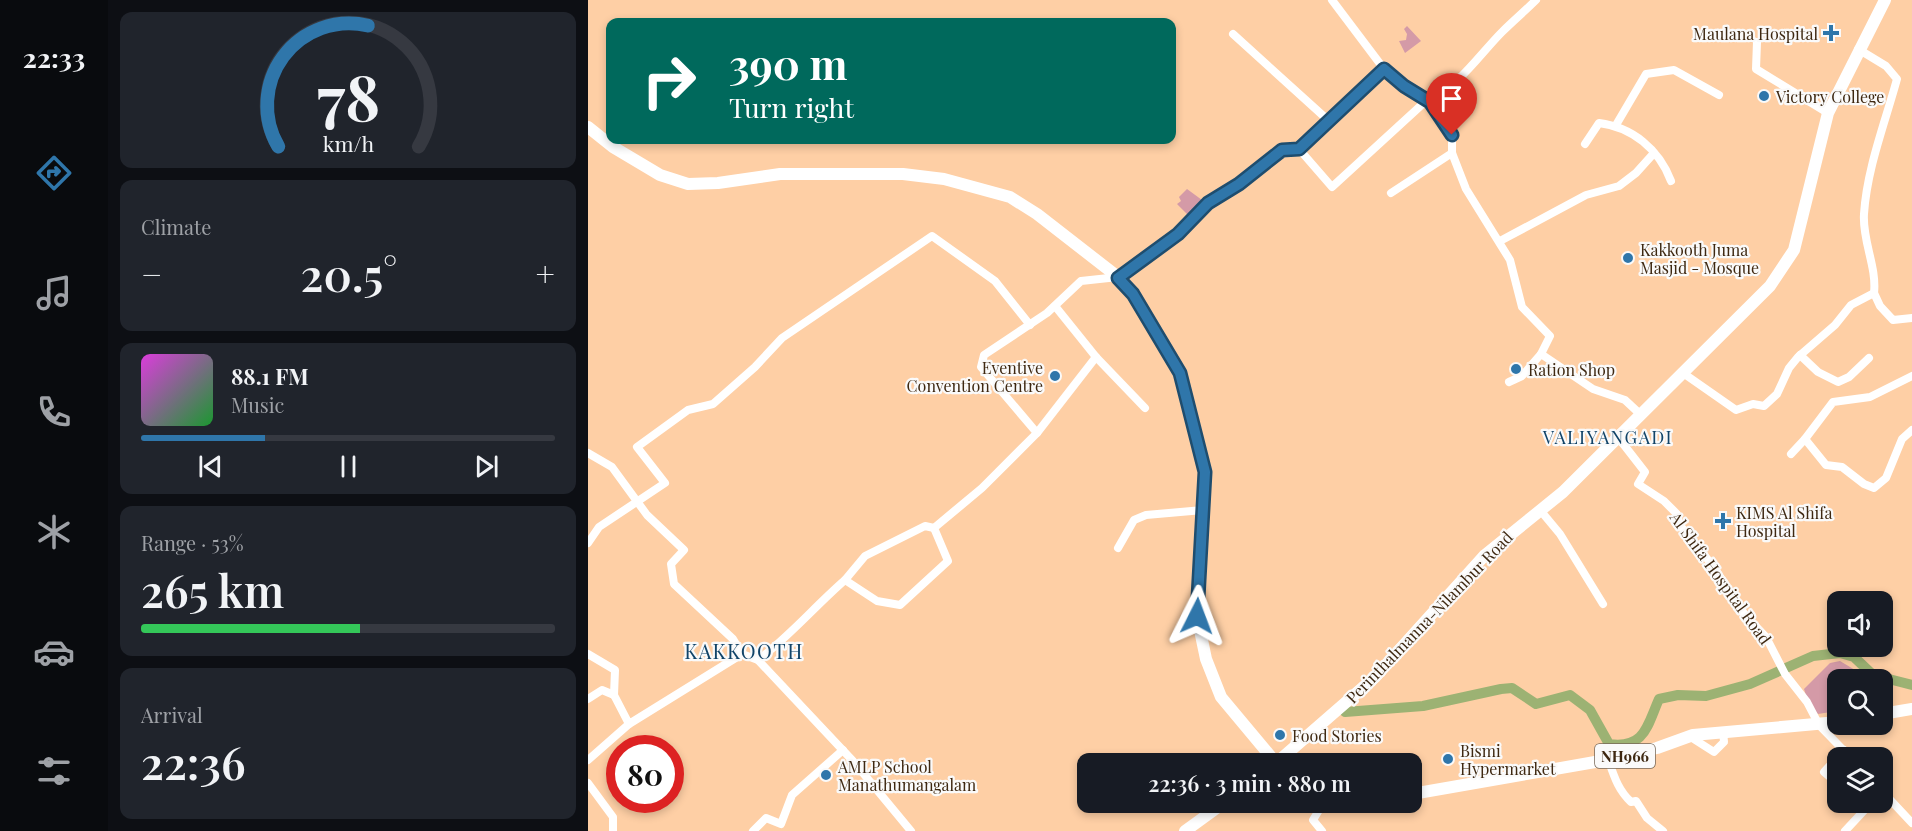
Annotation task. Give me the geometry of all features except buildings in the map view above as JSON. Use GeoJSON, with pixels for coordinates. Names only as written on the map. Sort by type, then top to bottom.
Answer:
{"type":"FeatureCollection","features":[{"type":"Feature","properties":{"kind":"main road","name":"Perinthalmanna-Nilambur Road"},"geometry":{"type":"LineString","coordinates":[[1288,753],[1375,677],[1484,556],[1570,485],[1770,286],[1790,258],[1828,113],[1858,49],[1885,0]]}},
{"type":"Feature","properties":{"kind":"main road"},"geometry":{"type":"LineString","coordinates":[[588,127],[606,141]]}},
{"type":"Feature","properties":{"kind":"main road"},"geometry":{"type":"LineString","coordinates":[[609,144],[660,175],[688,184],[718,183],[780,174],[903,174],[944,178],[1010,197],[1037,214],[1118,278],[1133,294],[1180,373],[1205,472],[1197,616],[1206,659],[1221,697],[1268,753]]}},
{"type":"Feature","properties":{"kind":"main road"},"geometry":{"type":"LineString","coordinates":[[1893,712],[1912,709]]}},
{"type":"Feature","properties":{"kind":"main road","name":"NH966"},"geometry":{"type":"LineString","coordinates":[[1422,792],[1608,759],[1657,748],[1689,736],[1724,731],[1827,724]]}},
{"type":"Feature","properties":{"kind":"main road"},"geometry":{"type":"LineString","coordinates":[[1185,831],[1210,813]]}},
{"type":"Feature","properties":{"kind":"street"},"geometry":{"type":"LineString","coordinates":[[1332,0],[1384,69],[1404,86],[1427,100],[1452,135],[1452,153],[1474,203],[1500,241],[1509,260],[1522,308],[1550,336],[1547,346],[1522,376],[1509,382]]}},
{"type":"Feature","properties":{"kind":"street"},"geometry":{"type":"LineString","coordinates":[[1299,149],[1332,187],[1427,100],[1473,65],[1501,33],[1536,0]]}},
{"type":"Feature","properties":{"kind":"street"},"geometry":{"type":"LineString","coordinates":[[1233,34],[1329,121]]}},
{"type":"Feature","properties":{"kind":"street"},"geometry":{"type":"LineString","coordinates":[[1757,42],[1756,69],[1828,113]]}},
{"type":"Feature","properties":{"kind":"street"},"geometry":{"type":"LineString","coordinates":[[1858,49],[1886,66],[1897,79],[1888,103],[1866,191],[1864,235],[1874,292],[1880,306],[1893,320],[1912,318]]}},
{"type":"Feature","properties":{"kind":"street"},"geometry":{"type":"LineString","coordinates":[[1036,434],[981,367],[984,355],[1055,306],[1081,281],[1118,278],[1178,234],[1208,203],[1239,184],[1282,150],[1299,149],[1384,69]]}},
{"type":"Feature","properties":{"kind":"street"},"geometry":{"type":"LineString","coordinates":[[1616,125],[1646,74],[1674,70],[1719,95]]}},
{"type":"Feature","properties":{"kind":"street"},"geometry":{"type":"LineString","coordinates":[[1585,144],[1599,123],[1616,125],[1632,133],[1659,156],[1671,181]]}},
{"type":"Feature","properties":{"kind":"street"},"geometry":{"type":"LineString","coordinates":[[1391,193],[1452,153]]}},
{"type":"Feature","properties":{"kind":"street"},"geometry":{"type":"LineString","coordinates":[[1500,241],[1586,195],[1619,186],[1636,173],[1654,153]]}},
{"type":"Feature","properties":{"kind":"street"},"geometry":{"type":"LineString","coordinates":[[588,543],[599,527],[665,483],[637,447],[688,410],[713,404],[755,367],[782,338],[932,236],[995,281],[1030,325]]}},
{"type":"Feature","properties":{"kind":"street"},"geometry":{"type":"LineString","coordinates":[[1683,373],[1736,410],[1753,404],[1764,406],[1777,394],[1789,368],[1800,356],[1835,325],[1851,304],[1874,292]]}},
{"type":"Feature","properties":{"kind":"street"},"geometry":{"type":"LineString","coordinates":[[1055,306],[1096,357],[1145,408]]}},
{"type":"Feature","properties":{"kind":"street"},"geometry":{"type":"LineString","coordinates":[[1541,354],[1593,389],[1625,400],[1640,414]]}},
{"type":"Feature","properties":{"kind":"street"},"geometry":{"type":"LineString","coordinates":[[1800,356],[1818,372],[1838,382],[1849,377],[1869,358]]}},
{"type":"Feature","properties":{"kind":"street"},"geometry":{"type":"LineString","coordinates":[[934,528],[982,488],[1036,434],[1096,357]]}},
{"type":"Feature","properties":{"kind":"street"},"geometry":{"type":"LineString","coordinates":[[1791,454],[1833,402],[1870,397],[1912,376]]}},
{"type":"Feature","properties":{"kind":"street"},"geometry":{"type":"LineString","coordinates":[[1805,439],[1826,465],[1842,467],[1864,484],[1874,488],[1886,478],[1902,440],[1912,430]]}},
{"type":"Feature","properties":{"kind":"street","name":"Al Shifa Hospital Road"},"geometry":{"type":"LineString","coordinates":[[1617,436],[1645,472],[1638,484],[1674,510],[1679,524],[1713,566],[1745,615],[1766,637],[1785,674],[1807,702],[1819,725],[1841,747]]}},
{"type":"Feature","properties":{"kind":"street"},"geometry":{"type":"LineString","coordinates":[[588,453],[612,467],[637,501],[684,550],[671,564],[674,584],[733,639],[742,654],[759,660],[843,750],[911,831]]}},
{"type":"Feature","properties":{"kind":"street"},"geometry":{"type":"LineString","coordinates":[[1118,548],[1134,520],[1146,515],[1203,510]]}},
{"type":"Feature","properties":{"kind":"street"},"geometry":{"type":"LineString","coordinates":[[1540,510],[1560,534],[1603,604]]}},
{"type":"Feature","properties":{"kind":"street"},"geometry":{"type":"LineString","coordinates":[[759,660],[788,638],[812,609],[845,580],[865,556],[925,526],[934,528]]}},
{"type":"Feature","properties":{"kind":"street"},"geometry":{"type":"LineString","coordinates":[[845,580],[877,601],[900,605],[948,561],[934,528]]}},
{"type":"Feature","properties":{"kind":"street"},"geometry":{"type":"LineString","coordinates":[[588,654],[615,670],[614,695],[629,724]]}},
{"type":"Feature","properties":{"kind":"street"},"geometry":{"type":"LineString","coordinates":[[588,760],[629,724],[742,654]]}},
{"type":"Feature","properties":{"kind":"street"},"geometry":{"type":"LineString","coordinates":[[588,699],[602,690],[614,695]]}},
{"type":"Feature","properties":{"kind":"street"},"geometry":{"type":"LineString","coordinates":[[1689,736],[1714,752],[1724,742],[1724,731]]}},
{"type":"Feature","properties":{"kind":"street"},"geometry":{"type":"LineString","coordinates":[[753,831],[765,818],[781,824],[792,795],[843,750]]}},
{"type":"Feature","properties":{"kind":"street"},"geometry":{"type":"LineString","coordinates":[[1608,759],[1616,783],[1624,796],[1631,802],[1636,801],[1647,818],[1663,831]]}},
{"type":"Feature","properties":{"kind":"street"},"geometry":{"type":"LineString","coordinates":[[588,783],[613,817],[613,831]]}},
{"type":"Feature","properties":{"kind":"street"},"geometry":{"type":"LineString","coordinates":[[1893,803],[1912,823]]}},
{"type":"Feature","properties":{"kind":"street"},"geometry":{"type":"LineString","coordinates":[[1317,813],[1313,820],[1322,831]]}},
{"type":"Feature","properties":{"kind":"street"},"geometry":{"type":"LineString","coordinates":[[1845,831],[1861,813]]}},
{"type":"Feature","properties":{"kind":"shaded area"},"geometry":{"type":"Polygon","coordinates":[[[1407,26],[1421,41],[1405,53],[1399,41],[1406,40],[1407,34],[1404,29],[1407,26]]]}},
{"type":"Feature","properties":{"kind":"shaded area"},"geometry":{"type":"Polygon","coordinates":[[[1187,189],[1202,200],[1188,215],[1177,204],[1181,201],[1179,197],[1187,189]]]}},
{"type":"Feature","properties":{"kind":"shaded area"},"geometry":{"type":"Polygon","coordinates":[[[1840,661],[1853,669],[1827,669],[1827,713],[1818,714],[1809,705],[1804,689],[1830,663],[1840,661]]]}},
{"type":"Feature","properties":{"kind":"waterway"},"geometry":{"type":"LineString","coordinates":[[1345,712],[1423,706],[1512,688],[1536,704],[1570,695],[1590,710],[1609,744],[1621,745],[1630,743],[1643,734],[1659,699],[1678,695],[1706,696],[1750,684],[1813,656],[1840,653],[1854,657],[1873,675],[1912,685]]}},
{"type":"Feature","properties":{"kind":"place","name":"Maulana Hospital"},"geometry":{"type":"Point","coordinates":[1831,33]}},
{"type":"Feature","properties":{"kind":"place","name":"Victory College"},"geometry":{"type":"Point","coordinates":[1764,96]}},
{"type":"Feature","properties":{"kind":"place","name":"Kakkooth Juma Masjid - Mosque"},"geometry":{"type":"Point","coordinates":[1628,258]}},
{"type":"Feature","properties":{"kind":"place","name":"Ration Shop"},"geometry":{"type":"Point","coordinates":[1516,369]}},
{"type":"Feature","properties":{"kind":"place","name":"Eventive Convention Centre"},"geometry":{"type":"Point","coordinates":[1055,376]}},
{"type":"Feature","properties":{"kind":"place","name":"KIMS Al Shifa Hospital"},"geometry":{"type":"Point","coordinates":[1723,521]}},
{"type":"Feature","properties":{"kind":"place","name":"Food Stories"},"geometry":{"type":"Point","coordinates":[1280,735]}},
{"type":"Feature","properties":{"kind":"place","name":"Bismi Hypermarket"},"geometry":{"type":"Point","coordinates":[1448,759]}},
{"type":"Feature","properties":{"kind":"place","name":"AMLP School Manathumangalam"},"geometry":{"type":"Point","coordinates":[826,775]}},
{"type":"Feature","properties":{"kind":"district","name":"VALIYANGADI"},"geometry":{"type":"Point","coordinates":[1608,437]}},
{"type":"Feature","properties":{"kind":"district","name":"KAKKOOTH"},"geometry":{"type":"Point","coordinates":[744,650]}},
{"type":"Feature","properties":{"kind":"route"},"geometry":{"type":"LineString","coordinates":[[1197,616],[1205,472],[1180,373],[1133,294],[1118,278],[1178,234],[1208,203],[1239,184],[1282,150],[1299,149],[1384,69],[1404,86],[1430,102],[1452,135]]}}]}
